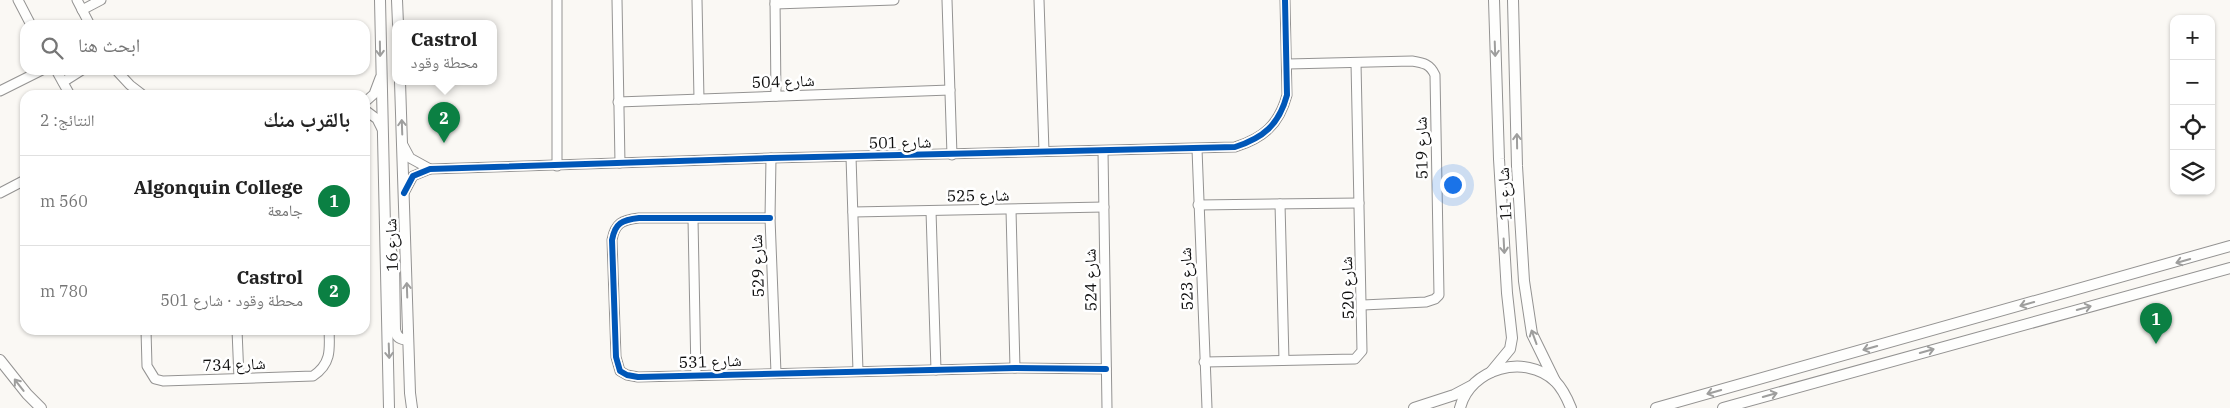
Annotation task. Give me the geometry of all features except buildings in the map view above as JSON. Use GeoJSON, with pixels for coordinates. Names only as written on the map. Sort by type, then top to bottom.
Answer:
{"type":"FeatureCollection","features":[{"type":"Feature","properties":{"kind":"street"},"geometry":{"type":"LineString","coordinates":[[18,0],[28,20]]}},
{"type":"Feature","properties":{"kind":"street"},"geometry":{"type":"LineString","coordinates":[[77,0],[87,20]]}},
{"type":"Feature","properties":{"kind":"street"},"geometry":{"type":"LineString","coordinates":[[82,10],[101,0]]}},
{"type":"Feature","properties":{"kind":"street","name":"شارع 16"},"geometry":{"type":"LineString","coordinates":[[380,0],[389,408]]}},
{"type":"Feature","properties":{"kind":"street"},"geometry":{"type":"LineString","coordinates":[[397,0],[398,20]]}},
{"type":"Feature","properties":{"kind":"street"},"geometry":{"type":"LineString","coordinates":[[557,0],[557,166]]}},
{"type":"Feature","properties":{"kind":"street"},"geometry":{"type":"LineString","coordinates":[[616,0],[620,163]]}},
{"type":"Feature","properties":{"kind":"street"},"geometry":{"type":"LineString","coordinates":[[697,0],[699,99]]}},
{"type":"Feature","properties":{"kind":"street"},"geometry":{"type":"LineString","coordinates":[[776,96],[775,2],[894,0]]}},
{"type":"Feature","properties":{"kind":"street"},"geometry":{"type":"LineString","coordinates":[[947,0],[952,155]]}},
{"type":"Feature","properties":{"kind":"street"},"geometry":{"type":"LineString","coordinates":[[1039,0],[1044,151]]}},
{"type":"Feature","properties":{"kind":"street","name":"شارع 501"},"geometry":{"type":"LineString","coordinates":[[430,169],[771,158],[1235,147],[1263,134],[1276,121],[1283,110],[1288,95],[1285,0]]}},
{"type":"Feature","properties":{"kind":"street","name":"شارع 11"},"geometry":{"type":"LineString","coordinates":[[1491,372],[1510,349],[1512,338],[1506,294],[1494,0]]}},
{"type":"Feature","properties":{"kind":"street","name":"شارع 11"},"geometry":{"type":"LineString","coordinates":[[1513,0],[1517,166],[1524,281],[1532,334],[1554,381],[1566,395],[1571,408]]}},
{"type":"Feature","properties":{"kind":"street","name":"شارع 519"},"geometry":{"type":"LineString","coordinates":[[1288,64],[1412,61],[1424,63],[1431,68],[1435,75],[1438,295],[1435,299],[1426,302],[1363,306]]}},
{"type":"Feature","properties":{"kind":"street","name":"شارع 520"},"geometry":{"type":"LineString","coordinates":[[1204,362],[1356,359],[1360,356],[1362,351],[1363,306],[1356,63]]}},
{"type":"Feature","properties":{"kind":"street"},"geometry":{"type":"LineString","coordinates":[[370,98],[374,94],[381,73]]}},
{"type":"Feature","properties":{"kind":"street"},"geometry":{"type":"LineString","coordinates":[[0,92],[32,75]]}},
{"type":"Feature","properties":{"kind":"street"},"geometry":{"type":"LineString","coordinates":[[58,75],[67,90]]}},
{"type":"Feature","properties":{"kind":"street"},"geometry":{"type":"LineString","coordinates":[[62,82],[74,75]]}},
{"type":"Feature","properties":{"kind":"street"},"geometry":{"type":"LineString","coordinates":[[120,75],[136,90]]}},
{"type":"Feature","properties":{"kind":"street","name":"شارع 16"},"geometry":{"type":"LineString","coordinates":[[400,85],[408,340],[412,408]]}},
{"type":"Feature","properties":{"kind":"street","name":"شارع 504"},"geometry":{"type":"LineString","coordinates":[[618,102],[950,90]]}},
{"type":"Feature","properties":{"kind":"street"},"geometry":{"type":"LineString","coordinates":[[370,114],[377,119],[382,129]]}},
{"type":"Feature","properties":{"kind":"street"},"geometry":{"type":"LineString","coordinates":[[403,145],[410,158],[430,169]]}},
{"type":"Feature","properties":{"kind":"street","name":"شارع 523"},"geometry":{"type":"LineString","coordinates":[[1197,149],[1207,408]]}},
{"type":"Feature","properties":{"kind":"street","name":"شارع 524"},"geometry":{"type":"LineString","coordinates":[[1103,151],[1107,408]]}},
{"type":"Feature","properties":{"kind":"street"},"geometry":{"type":"LineString","coordinates":[[851,157],[858,371]]}},
{"type":"Feature","properties":{"kind":"street","name":"شارع 529"},"geometry":{"type":"LineString","coordinates":[[771,158],[770,218],[776,373]]}},
{"type":"Feature","properties":{"kind":"street"},"geometry":{"type":"LineString","coordinates":[[404,192],[413,176],[430,169]]}},
{"type":"Feature","properties":{"kind":"street"},"geometry":{"type":"LineString","coordinates":[[0,194],[20,183]]}},
{"type":"Feature","properties":{"kind":"street"},"geometry":{"type":"LineString","coordinates":[[1198,205],[1359,203]]}},
{"type":"Feature","properties":{"kind":"street"},"geometry":{"type":"LineString","coordinates":[[1280,204],[1284,360]]}},
{"type":"Feature","properties":{"kind":"street","name":"شارع 525"},"geometry":{"type":"LineString","coordinates":[[853,212],[1104,207]]}},
{"type":"Feature","properties":{"kind":"street"},"geometry":{"type":"LineString","coordinates":[[1011,210],[1015,368]]}},
{"type":"Feature","properties":{"kind":"street"},"geometry":{"type":"LineString","coordinates":[[931,211],[936,370]]}},
{"type":"Feature","properties":{"kind":"street","name":"شارع 531"},"geometry":{"type":"LineString","coordinates":[[770,218],[626,219],[618,222],[612,240],[616,357],[620,371],[638,377],[1015,368],[1106,369]]}},
{"type":"Feature","properties":{"kind":"street"},"geometry":{"type":"LineString","coordinates":[[693,219],[696,375]]}},
{"type":"Feature","properties":{"kind":"street"},"geometry":{"type":"LineString","coordinates":[[386,234],[394,262],[396,336],[400,339],[408,340]]}},
{"type":"Feature","properties":{"kind":"street"},"geometry":{"type":"LineString","coordinates":[[1656,408],[2230,246]]}},
{"type":"Feature","properties":{"kind":"street"},"geometry":{"type":"LineString","coordinates":[[1724,408],[2230,268]]}},
{"type":"Feature","properties":{"kind":"street","name":"شارع 734"},"geometry":{"type":"LineString","coordinates":[[146,335],[147,366],[155,379],[163,382],[313,376],[322,370],[328,361],[330,355],[329,335]]}},
{"type":"Feature","properties":{"kind":"street"},"geometry":{"type":"LineString","coordinates":[[237,335],[238,378]]}},
{"type":"Feature","properties":{"kind":"street"},"geometry":{"type":"LineString","coordinates":[[0,360],[27,394],[41,408]]}},
{"type":"Feature","properties":{"kind":"street"},"geometry":{"type":"LineString","coordinates":[[1414,408],[1454,395],[1472,386],[1491,372],[1507,367],[1524,367],[1540,372],[1554,381]]}},
{"type":"Feature","properties":{"kind":"street"},"geometry":{"type":"LineString","coordinates":[[1460,408],[1461,402],[1472,386]]}},
{"type":"Feature","properties":{"kind":"cycle path"},"geometry":{"type":"LineString","coordinates":[[404,193],[413,176],[430,169],[771,158],[1235,147],[1262,135],[1274,122],[1284,105],[1287,95],[1285,0]]}},
{"type":"Feature","properties":{"kind":"cycle path"},"geometry":{"type":"LineString","coordinates":[[770,218],[639,218],[624,221],[617,226],[612,240],[616,357],[620,371],[627,375],[638,377],[1015,368],[1106,369]]}},
{"type":"Feature","properties":{"kind":"place","name":"Castrol"},"geometry":{"type":"Point","coordinates":[444,143]}},
{"type":"Feature","properties":{"kind":"place","name":"Algonquin College"},"geometry":{"type":"Point","coordinates":[2156,344]}}]}
